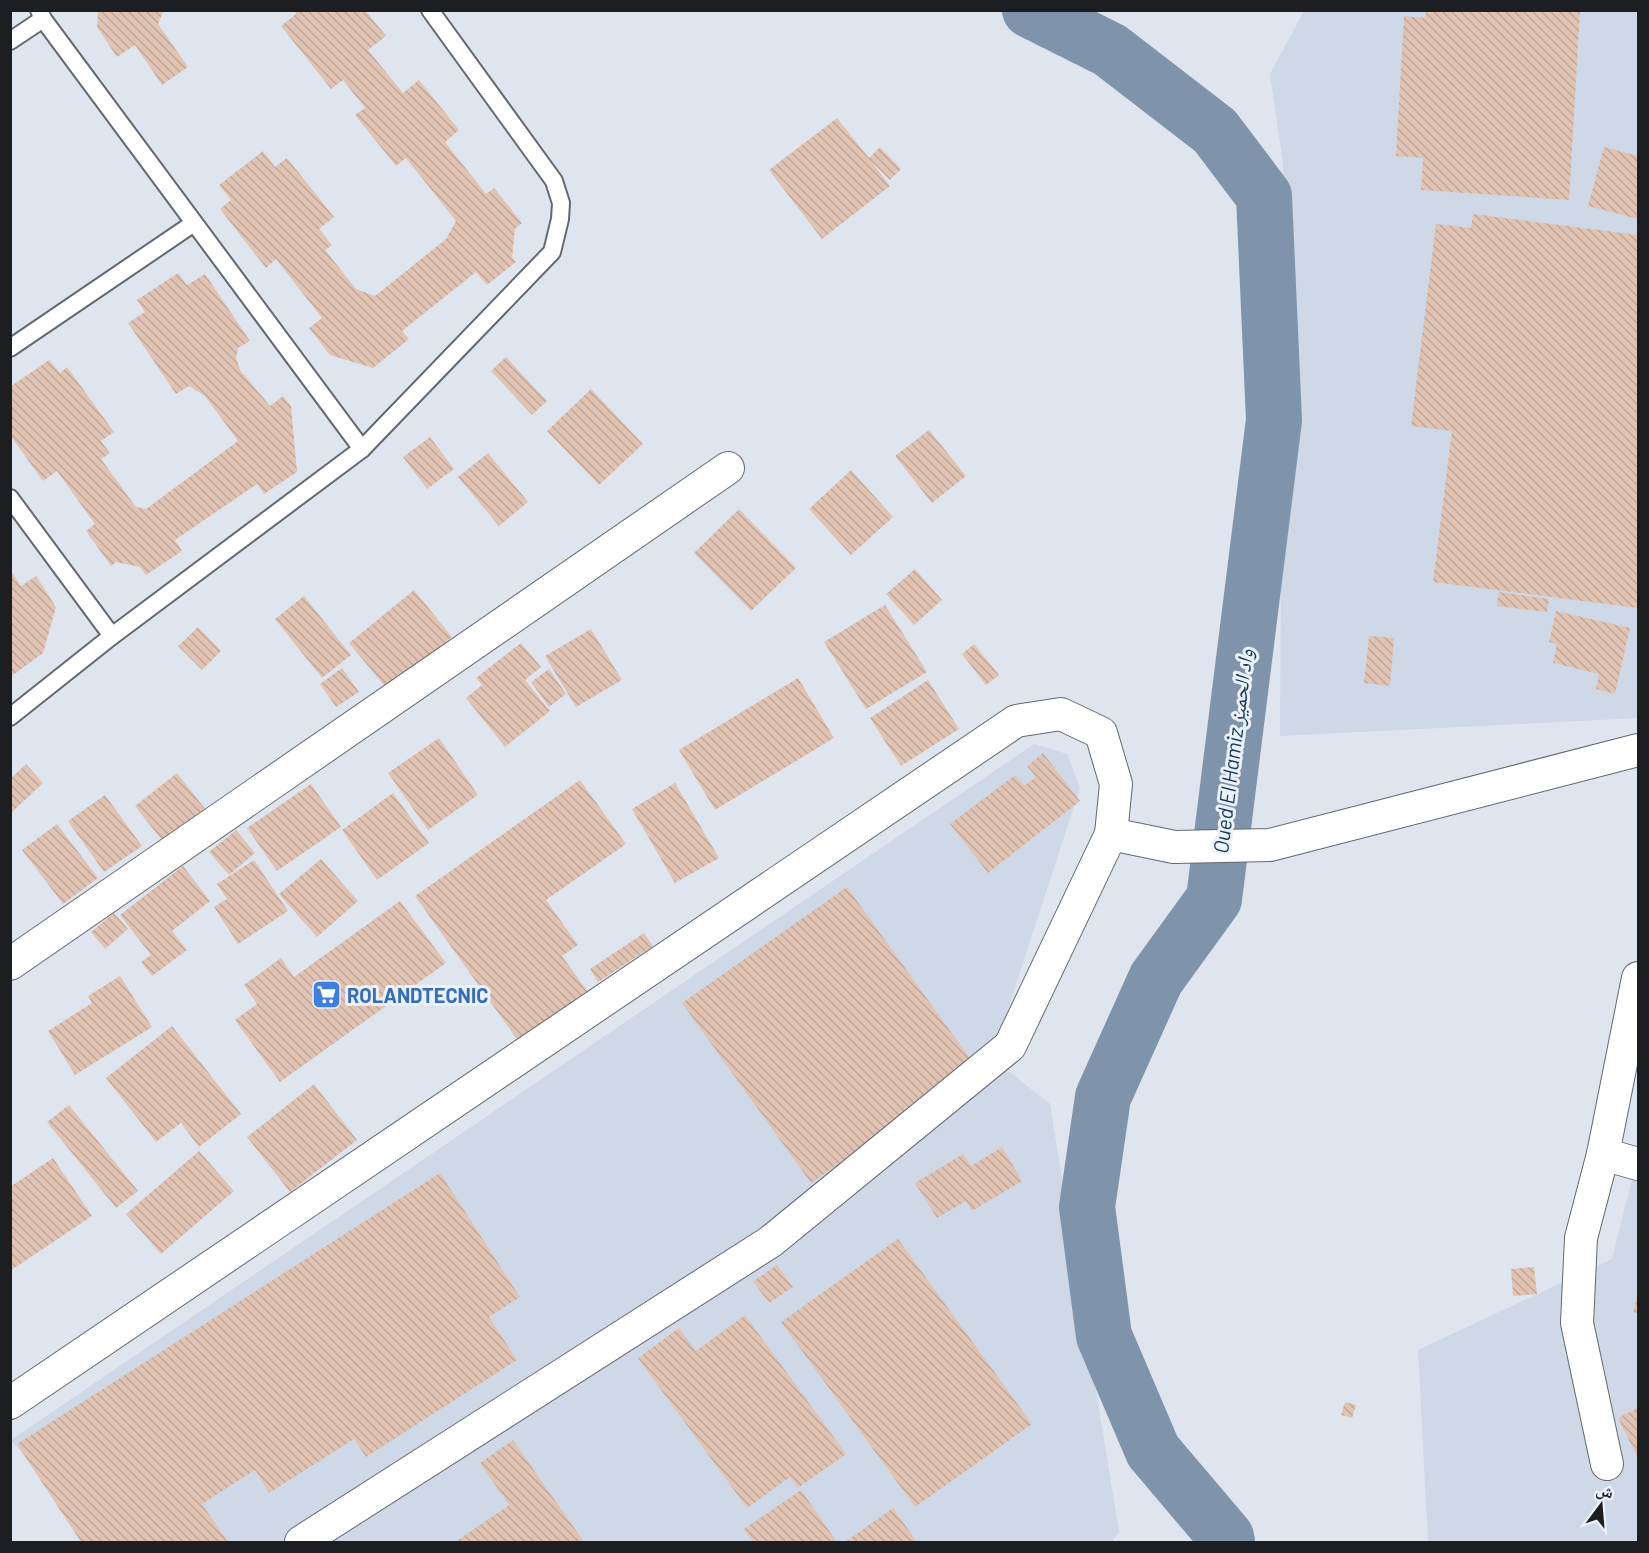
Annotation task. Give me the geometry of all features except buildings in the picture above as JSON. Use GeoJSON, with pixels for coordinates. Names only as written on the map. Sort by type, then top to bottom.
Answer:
{"type":"FeatureCollection","features":[{"type":"Feature","properties":{"kind":"street"},"geometry":{"type":"LineString","coordinates":[[10,964],[728,468]]}},
{"type":"Feature","properties":{"kind":"street"},"geometry":{"type":"LineString","coordinates":[[10,1402],[1016,721],[1061,714],[1101,733],[1116,784],[1111,834],[1010,1046],[770,1242],[301,1542]]}},
{"type":"Feature","properties":{"kind":"street"},"geometry":{"type":"LineString","coordinates":[[1111,834],[1174,847],[1270,845],[1638,750]]}},
{"type":"Feature","properties":{"kind":"street"},"geometry":{"type":"LineString","coordinates":[[1607,1464],[1577,1323],[1581,1238],[1603,1154],[1638,978]]}},
{"type":"Feature","properties":{"kind":"street"},"geometry":{"type":"LineString","coordinates":[[1603,1154],[1638,1164]]}},
{"type":"Feature","properties":{"kind":"lane"},"geometry":{"type":"LineString","coordinates":[[10,717],[112,636],[362,449],[552,252],[560,219],[561,203],[554,182],[430,10]]}},
{"type":"Feature","properties":{"kind":"lane"},"geometry":{"type":"LineString","coordinates":[[10,41],[41,15],[362,449]]}},
{"type":"Feature","properties":{"kind":"lane"},"geometry":{"type":"LineString","coordinates":[[10,348],[194,223]]}},
{"type":"Feature","properties":{"kind":"lane"},"geometry":{"type":"LineString","coordinates":[[10,498],[112,636]]}},
{"type":"Feature","properties":{"kind":"shaded area"},"geometry":{"type":"Polygon","coordinates":[[[1304,11],[1638,11],[1638,718],[1280,736],[1283,163],[1270,74],[1304,11]]]}},
{"type":"Feature","properties":{"kind":"shaded area"},"geometry":{"type":"Polygon","coordinates":[[[1034,744],[1067,754],[1080,788],[992,1058],[1050,1104],[1119,1532],[1112,1542],[98,1542],[11,1440],[1034,744]]]}},
{"type":"Feature","properties":{"kind":"shaded area"},"geometry":{"type":"Polygon","coordinates":[[[1638,1156],[1638,1542],[1428,1542],[1418,1350],[1612,1259],[1638,1156]]]}},
{"type":"Feature","properties":{"kind":"waterway","name":"Oued El Hamiz واد الحميز"},"geometry":{"type":"LineString","coordinates":[[1030,10],[1110,50],[1215,131],[1264,196],[1274,420],[1214,899],[1156,979],[1103,1097],[1087,1207],[1104,1336],[1153,1451],[1226,1537],[1227,1542]]}},
{"type":"Feature","properties":{"kind":"place","name":"ROLANDTECNIC"},"geometry":{"type":"Point","coordinates":[326,995]}}]}
